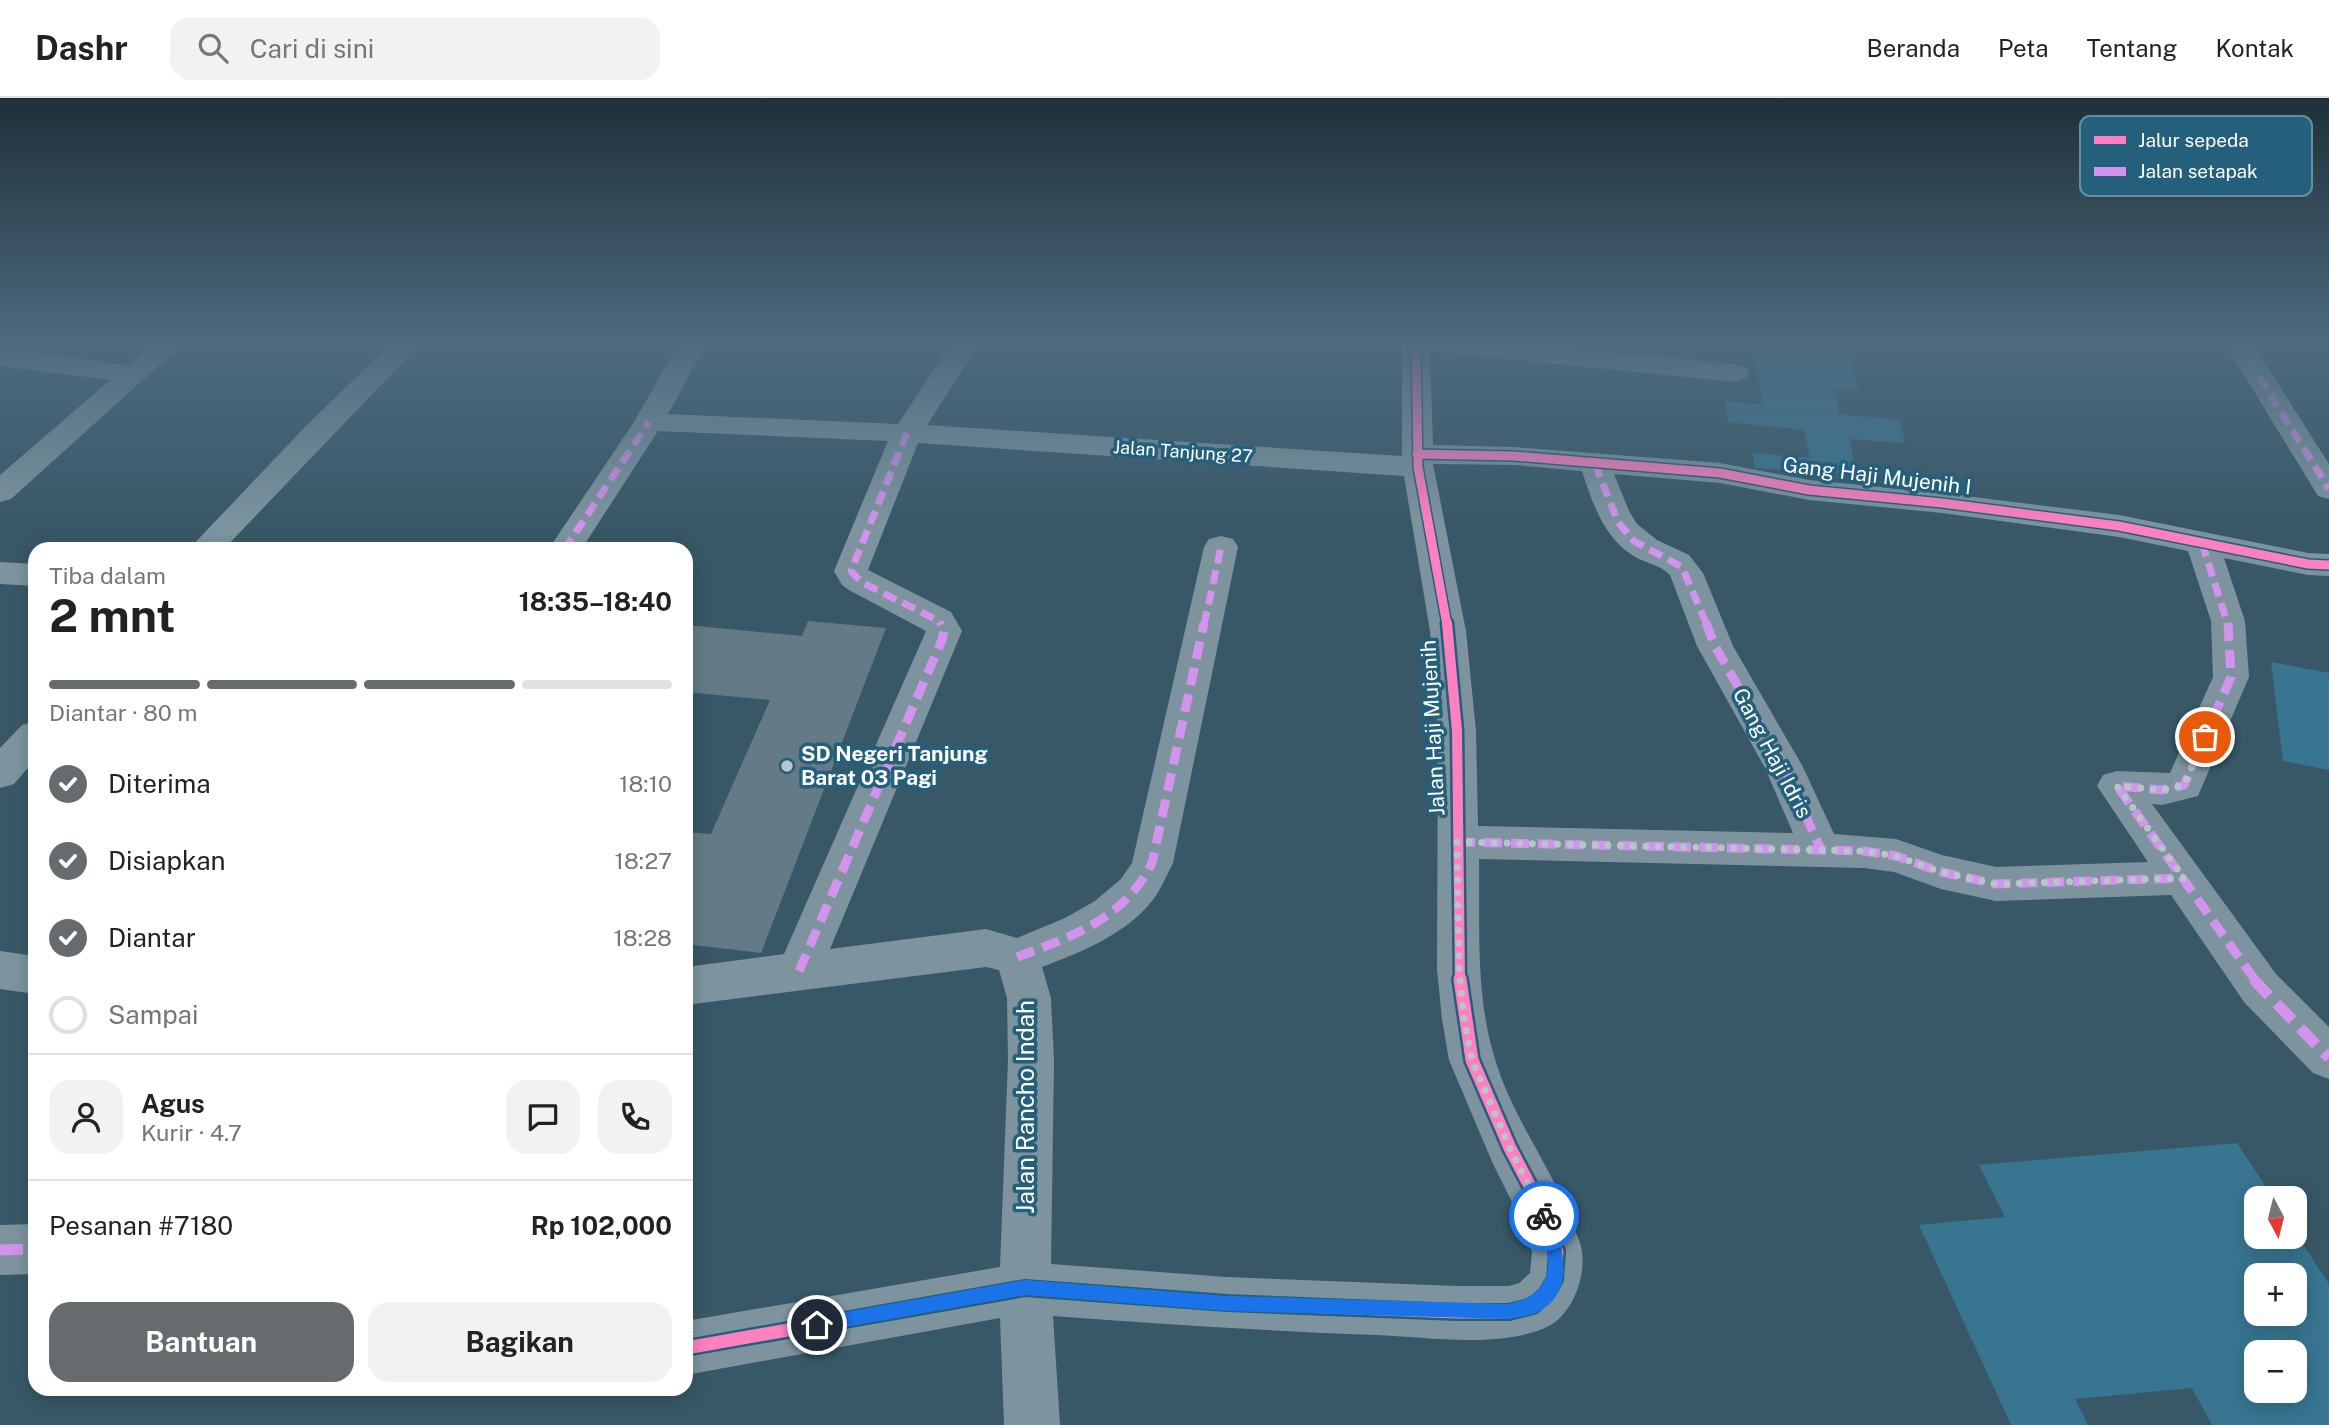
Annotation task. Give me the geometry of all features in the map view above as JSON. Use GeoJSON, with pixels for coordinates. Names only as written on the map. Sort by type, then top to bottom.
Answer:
{"type":"FeatureCollection","features":[{"type":"Feature","properties":{"kind":"street"},"geometry":{"type":"LineString","coordinates":[[0,492],[100,403]]}},
{"type":"Feature","properties":{"kind":"street"},"geometry":{"type":"LineString","coordinates":[[212,542],[346,403]]}},
{"type":"Feature","properties":{"kind":"street"},"geometry":{"type":"LineString","coordinates":[[569,542],[660,403]]}},
{"type":"Feature","properties":{"kind":"street"},"geometry":{"type":"LineString","coordinates":[[799,971],[942,640],[943,631],[939,621],[861,582],[851,571],[907,433],[927,403]]}},
{"type":"Feature","properties":{"kind":"street"},"geometry":{"type":"LineString","coordinates":[[1417,403],[1417,461]]}},
{"type":"Feature","properties":{"kind":"street"},"geometry":{"type":"LineString","coordinates":[[2275,403],[2329,489]]}},
{"type":"Feature","properties":{"kind":"street","name":"Jalan Tanjung 27"},"geometry":{"type":"LineString","coordinates":[[649,422],[1417,461]]}},
{"type":"Feature","properties":{"kind":"street","name":"Gang Haji Mujenih I"},"geometry":{"type":"LineString","coordinates":[[1417,461],[1514,456],[1720,472],[1809,490],[1942,503],[2105,524],[2308,564],[2329,565]]}},
{"type":"Feature","properties":{"kind":"street","name":"Jalan Haji Mujenih"},"geometry":{"type":"LineString","coordinates":[[1025,1287],[1227,1303],[1509,1312],[1533,1306],[1547,1293],[1555,1279],[1557,1252],[1542,1209],[1489,1102],[1472,1060],[1467,1032],[1459,969],[1457,731],[1448,631],[1417,461]]}},
{"type":"Feature","properties":{"kind":"street","name":"Gang Haji Idris"},"geometry":{"type":"LineString","coordinates":[[1595,464],[1616,522],[1643,547],[1671,558],[1680,564],[1686,573],[1715,646],[1784,767],[1821,850]]}},
{"type":"Feature","properties":{"kind":"street"},"geometry":{"type":"LineString","coordinates":[[2202,543],[2228,621],[2231,677],[2184,785],[2162,790],[2117,786],[2260,988],[2329,1058]]}},
{"type":"Feature","properties":{"kind":"street"},"geometry":{"type":"LineString","coordinates":[[693,985],[986,948],[1017,957],[1064,939],[1104,918],[1137,890],[1152,863],[1221,547]]}},
{"type":"Feature","properties":{"kind":"street"},"geometry":{"type":"LineString","coordinates":[[0,573],[28,575]]}},
{"type":"Feature","properties":{"kind":"street"},"geometry":{"type":"LineString","coordinates":[[0,773],[28,743]]}},
{"type":"Feature","properties":{"kind":"street"},"geometry":{"type":"LineString","coordinates":[[1457,842],[1864,851],[1895,856],[1941,872],[1996,884],[2184,878]]}},
{"type":"Feature","properties":{"kind":"street","name":"Jalan Rancho Indah"},"geometry":{"type":"LineString","coordinates":[[1017,957],[1029,998],[1031,1060],[1025,1287],[1032,1425]]}},
{"type":"Feature","properties":{"kind":"street"},"geometry":{"type":"LineString","coordinates":[[0,970],[28,974]]}},
{"type":"Feature","properties":{"kind":"street"},"geometry":{"type":"LineString","coordinates":[[0,1250],[28,1249]]}},
{"type":"Feature","properties":{"kind":"street"},"geometry":{"type":"LineString","coordinates":[[693,1347],[1025,1287]]}},
{"type":"Feature","properties":{"kind":"shaded area"},"geometry":{"type":"Polygon","coordinates":[[[1725,403],[1763,405],[1763,403],[1837,403],[1839,414],[1900,420],[1905,443],[1850,439],[1855,474],[1754,468],[1753,453],[1810,458],[1804,430],[1728,422],[1725,403]]]}},
{"type":"Feature","properties":{"kind":"shaded area"},"geometry":{"type":"Polygon","coordinates":[[[2271,662],[2329,673],[2329,770],[2283,761],[2271,662]]]}},
{"type":"Feature","properties":{"kind":"shaded area"},"geometry":{"type":"Polygon","coordinates":[[[2237,1143],[2265,1186],[2244,1186],[2244,1250],[2306,1249],[2329,1284],[2329,1425],[2212,1425],[2192,1388],[2075,1399],[2088,1425],[2011,1425],[1919,1225],[2005,1217],[1979,1165],[2237,1143]]]}},
{"type":"Feature","properties":{"kind":"building","name":"SD Negeri Tanjung Barat 03 Pagi"},"geometry":{"type":"Polygon","coordinates":[[[808,621],[886,628],[761,953],[693,945],[693,833],[711,834],[770,700],[693,693],[693,626],[802,636],[808,621]]]}},
{"type":"Feature","properties":{"kind":"marked path"},"geometry":{"type":"LineString","coordinates":[[2275,403],[2329,489]]}},
{"type":"Feature","properties":{"kind":"marked path"},"geometry":{"type":"LineString","coordinates":[[569,542],[649,422]]}},
{"type":"Feature","properties":{"kind":"marked path"},"geometry":{"type":"LineString","coordinates":[[799,971],[944,631],[939,621],[861,582],[851,571],[907,433]]}},
{"type":"Feature","properties":{"kind":"marked path"},"geometry":{"type":"LineString","coordinates":[[1595,464],[1612,511],[1626,532],[1645,548],[1678,563],[1686,573],[1715,646],[1784,767],[1821,850]]}},
{"type":"Feature","properties":{"kind":"marked path"},"geometry":{"type":"LineString","coordinates":[[2202,543],[2228,621],[2231,677],[2184,785],[2162,790],[2117,786],[2260,988],[2329,1058]]}},
{"type":"Feature","properties":{"kind":"marked path"},"geometry":{"type":"LineString","coordinates":[[1017,957],[1095,923],[1123,903],[1145,878],[1152,863],[1221,547]]}},
{"type":"Feature","properties":{"kind":"marked path"},"geometry":{"type":"LineString","coordinates":[[1457,842],[1864,851],[1896,856],[1941,872],[1996,884],[2184,878]]}},
{"type":"Feature","properties":{"kind":"marked path"},"geometry":{"type":"LineString","coordinates":[[0,1250],[28,1249]]}},
{"type":"Feature","properties":{"kind":"cycle path"},"geometry":{"type":"LineString","coordinates":[[693,1347],[1025,1288],[1227,1303],[1457,1312],[1509,1312],[1533,1306],[1547,1293],[1555,1279],[1557,1252],[1542,1209],[1510,1148],[1472,1060],[1464,1019],[1459,969],[1457,731],[1448,631],[1418,467],[1417,403]]}},
{"type":"Feature","properties":{"kind":"cycle path"},"geometry":{"type":"LineString","coordinates":[[1417,454],[1514,456],[1720,473],[1809,490],[1942,503],[2119,526],[2308,564],[2329,565]]}},
{"type":"Feature","properties":{"kind":"way so far"},"geometry":{"type":"LineString","coordinates":[[1544,1216],[1510,1148],[1472,1060],[1459,969],[1457,842],[1864,851],[1895,856],[1941,872],[1996,884],[2184,878],[2117,786],[2162,790],[2184,785],[2205,737]]}},
{"type":"Feature","properties":{"kind":"place","name":"SD Negeri Tanjung Barat 03 Pagi"},"geometry":{"type":"Point","coordinates":[787,766]}},
{"type":"Feature","properties":{"kind":"route"},"geometry":{"type":"LineString","coordinates":[[817,1325],[1025,1287],[1227,1303],[1509,1312],[1533,1306],[1547,1293],[1555,1279],[1557,1252],[1544,1216]]}}]}
